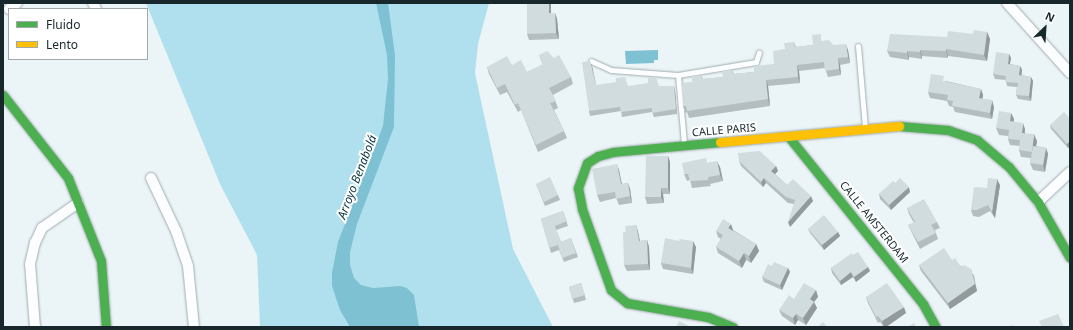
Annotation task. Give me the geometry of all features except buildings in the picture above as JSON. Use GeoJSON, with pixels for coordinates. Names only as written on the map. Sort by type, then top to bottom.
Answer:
{"type":"FeatureCollection","features":[{"type":"Feature","properties":{"kind":"street"},"geometry":{"type":"LineString","coordinates":[[1007,3],[1070,73]]}},
{"type":"Feature","properties":{"kind":"street"},"geometry":{"type":"LineString","coordinates":[[3,95],[68,178],[101,261],[106,327]]}},
{"type":"Feature","properties":{"kind":"street","name":"CALLE PARIS"},"geometry":{"type":"LineString","coordinates":[[733,327],[708,317],[627,303],[611,290],[604,276],[582,209],[578,188],[581,175],[587,163],[598,156],[684,146],[865,129],[928,126],[966,135],[991,149],[1038,202],[1070,258]]}},
{"type":"Feature","properties":{"kind":"street","name":"CALLE AMSTERDAM"},"geometry":{"type":"LineString","coordinates":[[788,136],[923,304],[936,327]]}},
{"type":"Feature","properties":{"kind":"street"},"geometry":{"type":"LineString","coordinates":[[1038,202],[1070,172]]}},
{"type":"Feature","properties":{"kind":"street"},"geometry":{"type":"LineString","coordinates":[[151,178],[176,231],[188,266],[194,327]]}},
{"type":"Feature","properties":{"kind":"street"},"geometry":{"type":"LineString","coordinates":[[35,327],[30,264],[35,243],[42,228],[78,203]]}},
{"type":"Feature","properties":{"kind":"lane"},"geometry":{"type":"LineString","coordinates":[[858,46],[865,129]]}},
{"type":"Feature","properties":{"kind":"lane"},"geometry":{"type":"LineString","coordinates":[[591,61],[611,70],[678,75],[756,62],[759,52]]}},
{"type":"Feature","properties":{"kind":"lane"},"geometry":{"type":"LineString","coordinates":[[678,75],[684,146]]}},
{"type":"Feature","properties":{"kind":"shaded area"},"geometry":{"type":"Polygon","coordinates":[[[146,3],[489,3],[478,44],[475,73],[513,249],[553,327],[260,327],[257,255],[220,184],[146,3]]]}},
{"type":"Feature","properties":{"kind":"shaded area"},"geometry":{"type":"Polygon","coordinates":[[[376,3],[388,3],[395,55],[394,127],[357,224],[350,252],[350,265],[354,278],[361,285],[373,288],[400,286],[407,288],[414,295],[419,327],[350,327],[340,310],[332,286],[332,273],[338,242],[383,126],[388,79],[387,55],[376,3]]]}},
{"type":"Feature","properties":{"kind":"shaded area"},"geometry":{"type":"Polygon","coordinates":[[[658,50],[658,60],[654,60],[654,63],[626,64],[625,51],[658,50]]]}},
{"type":"Feature","properties":{"kind":"traffic: fast"},"geometry":{"type":"LineString","coordinates":[[3,95],[68,178],[101,261],[106,327]]}},
{"type":"Feature","properties":{"kind":"traffic: fast"},"geometry":{"type":"LineString","coordinates":[[899,126],[948,130],[977,140],[1009,167],[1038,202],[1070,258]]}},
{"type":"Feature","properties":{"kind":"traffic: fast"},"geometry":{"type":"LineString","coordinates":[[788,136],[923,304],[936,327]]}},
{"type":"Feature","properties":{"kind":"traffic: fast"},"geometry":{"type":"LineString","coordinates":[[720,142],[613,152],[598,156],[587,163],[578,188],[582,209],[611,290],[627,303],[708,317],[733,327]]}},
{"type":"Feature","properties":{"kind":"traffic: slow"},"geometry":{"type":"LineString","coordinates":[[720,142],[899,126]]}},
{"type":"Feature","properties":{"kind":"water label","name":"Arroyo Benabolá"},"geometry":{"type":"Point","coordinates":[357,177]}}]}
